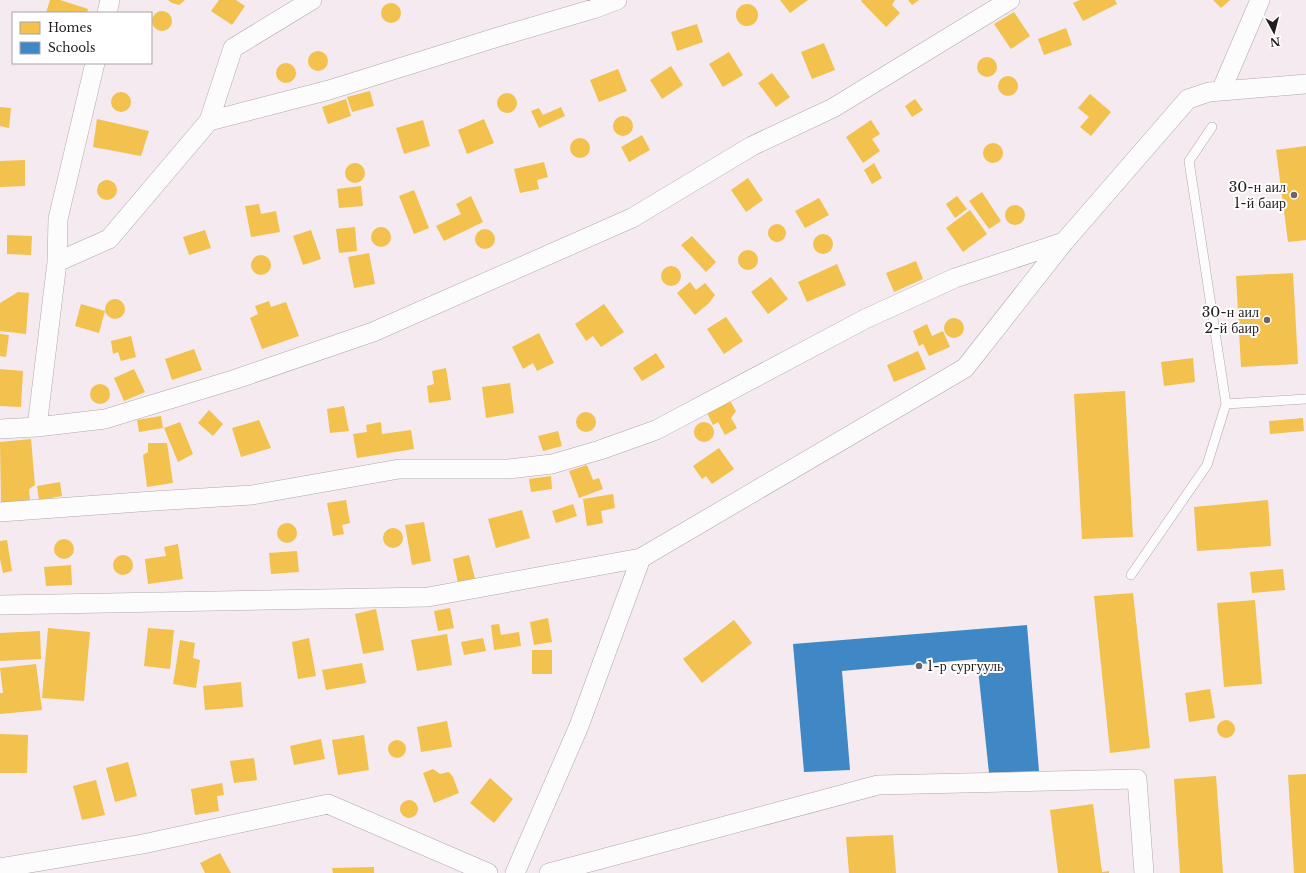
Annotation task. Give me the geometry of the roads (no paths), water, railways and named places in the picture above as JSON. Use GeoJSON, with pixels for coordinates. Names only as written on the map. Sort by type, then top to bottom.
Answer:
{"type":"FeatureCollection","features":[{"type":"Feature","properties":{"kind":"street"},"geometry":{"type":"LineString","coordinates":[[107,12],[110,0]]}},
{"type":"Feature","properties":{"kind":"street"},"geometry":{"type":"LineString","coordinates":[[57,262],[109,239],[209,121],[233,48],[312,0]]}},
{"type":"Feature","properties":{"kind":"street"},"geometry":{"type":"LineString","coordinates":[[209,121],[329,90],[593,9],[617,0]]}},
{"type":"Feature","properties":{"kind":"street"},"geometry":{"type":"LineString","coordinates":[[0,429],[37,427],[105,419],[236,379],[380,329],[632,218],[752,146],[833,108],[1010,0]]}},
{"type":"Feature","properties":{"kind":"street"},"geometry":{"type":"LineString","coordinates":[[1222,91],[1260,0]]}},
{"type":"Feature","properties":{"kind":"street"},"geometry":{"type":"LineString","coordinates":[[37,427],[57,262],[58,219],[95,64]]}},
{"type":"Feature","properties":{"kind":"street"},"geometry":{"type":"LineString","coordinates":[[0,605],[428,597],[642,558],[965,368],[1064,242],[1188,99],[1209,92],[1306,84]]}},
{"type":"Feature","properties":{"kind":"street"},"geometry":{"type":"LineString","coordinates":[[0,512],[252,495],[399,469],[508,469],[552,464],[600,450],[656,430],[865,319],[955,278],[1064,242]]}},
{"type":"Feature","properties":{"kind":"street"},"geometry":{"type":"LineString","coordinates":[[516,873],[579,726],[642,558]]}},
{"type":"Feature","properties":{"kind":"street"},"geometry":{"type":"LineString","coordinates":[[549,873],[878,785],[1137,779],[1144,873]]}},
{"type":"Feature","properties":{"kind":"street"},"geometry":{"type":"LineString","coordinates":[[0,868],[143,844],[328,804],[488,873]]}},
{"type":"Feature","properties":{"kind":"lane"},"geometry":{"type":"LineString","coordinates":[[1131,575],[1207,466],[1226,404],[1188,161],[1212,127]]}},
{"type":"Feature","properties":{"kind":"lane"},"geometry":{"type":"LineString","coordinates":[[1226,404],[1306,399]]}},
{"type":"Feature","properties":{"kind":"place","name":"30-н аил 1-й баир"},"geometry":{"type":"Point","coordinates":[1294,195]}},
{"type":"Feature","properties":{"kind":"place","name":"30-н аил 2-й баир"},"geometry":{"type":"Point","coordinates":[1267,320]}},
{"type":"Feature","properties":{"kind":"place","name":"1-р сургууль"},"geometry":{"type":"Point","coordinates":[919,666]}}]}
